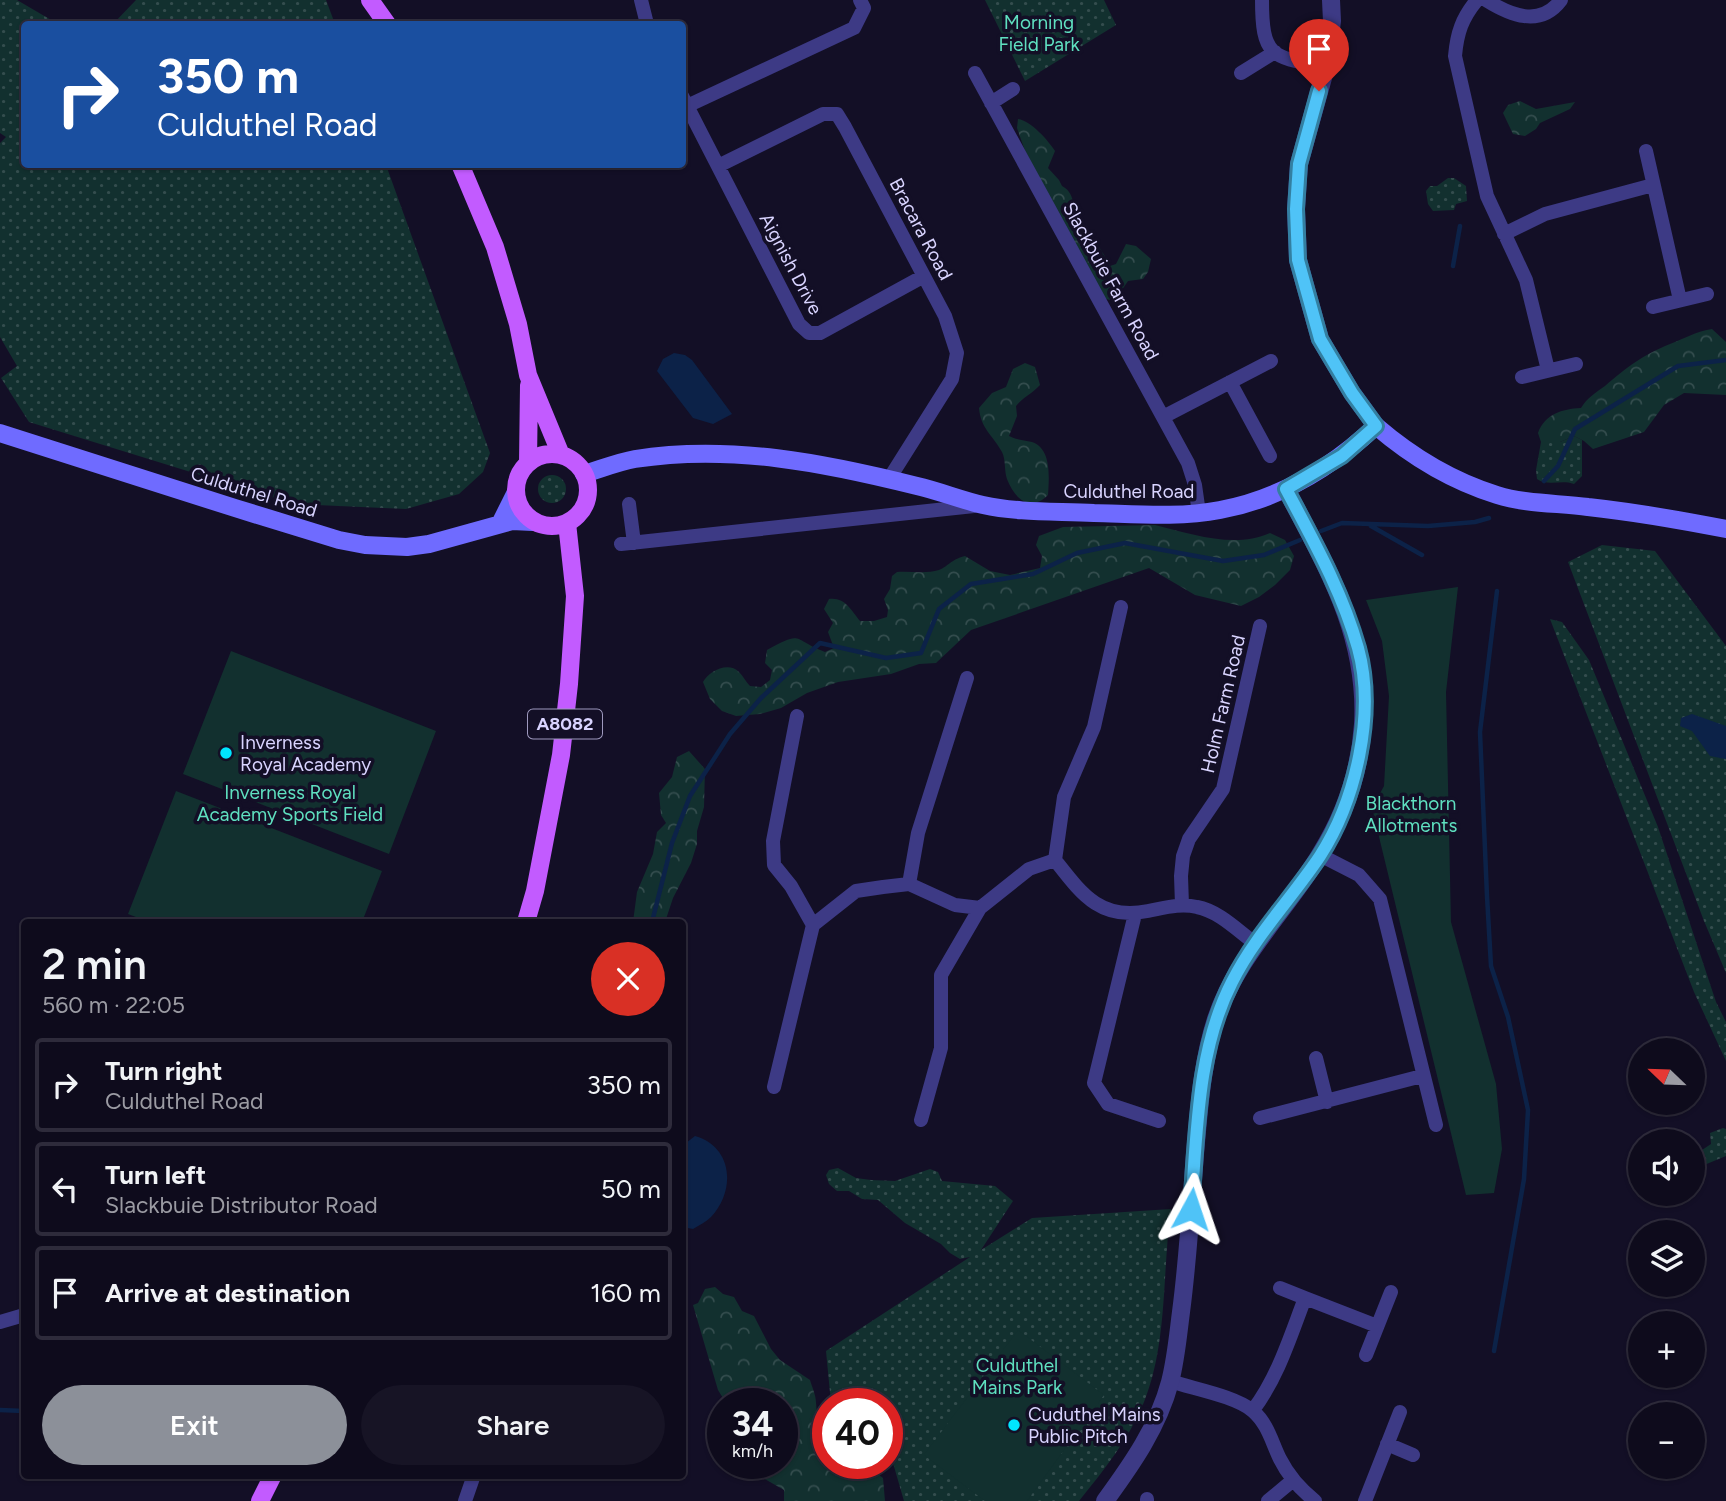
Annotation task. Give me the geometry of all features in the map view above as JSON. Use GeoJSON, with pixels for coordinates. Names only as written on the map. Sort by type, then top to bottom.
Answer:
{"type":"FeatureCollection","features":[{"type":"Feature","properties":{"kind":"main road"},"geometry":{"type":"LineString","coordinates":[[370,0],[385,21]]}},
{"type":"Feature","properties":{"kind":"main road"},"geometry":{"type":"LineString","coordinates":[[462,168],[495,247],[518,324],[528,375],[528,463]]}},
{"type":"Feature","properties":{"kind":"main road"},"geometry":{"type":"LineString","coordinates":[[528,375],[561,455]]}},
{"type":"Feature","properties":{"kind":"main road"},"geometry":{"type":"LineString","coordinates":[[1376,426],[1401,448],[1430,466],[1499,496],[1541,504],[1656,515],[1726,529]]}},
{"type":"Feature","properties":{"kind":"main road","name":"Culduthel Road"},"geometry":{"type":"LineString","coordinates":[[584,474],[632,459],[680,454],[730,454],[797,461],[889,479],[985,505],[1037,511],[1164,515],[1199,513],[1242,505],[1286,489],[1342,456],[1376,426]]}},
{"type":"Feature","properties":{"kind":"main road","name":"Culduthel Road"},"geometry":{"type":"LineString","coordinates":[[0,433],[234,508],[339,540],[365,545],[407,547],[429,544],[512,521],[533,522]]}},
{"type":"Feature","properties":{"kind":"main road"},"geometry":{"type":"LineString","coordinates":[[500,524],[516,492],[518,478],[528,463],[542,456],[561,455],[578,465],[588,486],[585,504],[574,519],[550,527],[533,522],[522,511],[516,492]]}},
{"type":"Feature","properties":{"kind":"main road","name":"A8082"},"geometry":{"type":"LineString","coordinates":[[527,919],[535,891],[561,755],[569,684],[575,596],[567,523]]}},
{"type":"Feature","properties":{"kind":"main road"},"geometry":{"type":"LineString","coordinates":[[260,1501],[271,1479]]}},
{"type":"Feature","properties":{"kind":"street"},"geometry":{"type":"LineString","coordinates":[[641,0],[647,21]]}},
{"type":"Feature","properties":{"kind":"street"},"geometry":{"type":"LineString","coordinates":[[686,101],[854,27],[864,8],[860,0]]}},
{"type":"Feature","properties":{"kind":"street"},"geometry":{"type":"LineString","coordinates":[[1262,0],[1262,32],[1269,46],[1279,56],[1326,67]]}},
{"type":"Feature","properties":{"kind":"street"},"geometry":{"type":"LineString","coordinates":[[1331,0],[1332,21],[1326,67],[1299,164],[1296,209],[1298,260],[1320,339],[1352,393],[1376,426]]}},
{"type":"Feature","properties":{"kind":"street"},"geometry":{"type":"LineString","coordinates":[[1477,0],[1464,16],[1456,34],[1455,56],[1487,196],[1527,280],[1548,370]]}},
{"type":"Feature","properties":{"kind":"street"},"geometry":{"type":"LineString","coordinates":[[1486,0],[1521,17],[1540,16],[1556,7],[1560,0]]}},
{"type":"Feature","properties":{"kind":"street"},"geometry":{"type":"LineString","coordinates":[[1241,73],[1275,52]]}},
{"type":"Feature","properties":{"kind":"street","name":"Slackbuie Farm Road"},"geometry":{"type":"LineString","coordinates":[[975,73],[1188,463],[1195,485],[1199,513]]}},
{"type":"Feature","properties":{"kind":"street"},"geometry":{"type":"LineString","coordinates":[[991,103],[1013,89]]}},
{"type":"Feature","properties":{"kind":"street","name":"Aignish Drive"},"geometry":{"type":"LineString","coordinates":[[686,103],[799,324],[808,333],[820,333],[924,276]]}},
{"type":"Feature","properties":{"kind":"street","name":"Bracara Road"},"geometry":{"type":"LineString","coordinates":[[718,166],[824,114],[837,114],[945,316],[957,353],[952,379],[889,479]]}},
{"type":"Feature","properties":{"kind":"street"},"geometry":{"type":"LineString","coordinates":[[1646,150],[1679,300]]}},
{"type":"Feature","properties":{"kind":"street"},"geometry":{"type":"LineString","coordinates":[[1504,234],[1545,214],[1653,185]]}},
{"type":"Feature","properties":{"kind":"street"},"geometry":{"type":"LineString","coordinates":[[1653,307],[1707,294]]}},
{"type":"Feature","properties":{"kind":"street"},"geometry":{"type":"LineString","coordinates":[[1163,417],[1271,361]]}},
{"type":"Feature","properties":{"kind":"street"},"geometry":{"type":"LineString","coordinates":[[1522,377],[1576,363]]}},
{"type":"Feature","properties":{"kind":"street"},"geometry":{"type":"LineString","coordinates":[[1230,382],[1270,456]]}},
{"type":"Feature","properties":{"kind":"street"},"geometry":{"type":"LineString","coordinates":[[1105,1501],[1137,1459],[1159,1415],[1170,1381],[1185,1276],[1198,1118],[1206,1060],[1217,1018],[1227,993],[1256,944],[1321,855],[1352,787],[1363,725],[1362,676],[1358,650],[1328,570],[1286,489]]}},
{"type":"Feature","properties":{"kind":"street","name":"Culduthel Road"},"geometry":{"type":"LineString","coordinates":[[629,504],[627,543],[985,505]]}},
{"type":"Feature","properties":{"kind":"street"},"geometry":{"type":"LineString","coordinates":[[1121,607],[1094,727],[1065,797],[1055,860],[1083,897],[1108,910],[1135,914],[1182,905],[1214,912],[1256,944]]}},
{"type":"Feature","properties":{"kind":"street","name":"Holm Farm Road"},"geometry":{"type":"LineString","coordinates":[[1182,905],[1183,856],[1189,839],[1223,789],[1260,626]]}},
{"type":"Feature","properties":{"kind":"street"},"geometry":{"type":"LineString","coordinates":[[909,884],[918,833],[967,678]]}},
{"type":"Feature","properties":{"kind":"street"},"geometry":{"type":"LineString","coordinates":[[797,716],[773,841],[774,866],[791,886],[813,925]]}},
{"type":"Feature","properties":{"kind":"street"},"geometry":{"type":"LineString","coordinates":[[1321,855],[1359,875],[1380,899],[1436,1125]]}},
{"type":"Feature","properties":{"kind":"street"},"geometry":{"type":"LineString","coordinates":[[921,1120],[940,1048],[942,975],[979,908],[1029,869],[1055,860]]}},
{"type":"Feature","properties":{"kind":"street"},"geometry":{"type":"LineString","coordinates":[[774,1087],[813,925],[856,891],[909,884],[955,905],[979,908]]}},
{"type":"Feature","properties":{"kind":"street"},"geometry":{"type":"LineString","coordinates":[[1135,914],[1094,1083],[1108,1104],[1159,1121]]}},
{"type":"Feature","properties":{"kind":"street"},"geometry":{"type":"LineString","coordinates":[[1316,1058],[1327,1102]]}},
{"type":"Feature","properties":{"kind":"street"},"geometry":{"type":"LineString","coordinates":[[1260,1118],[1422,1076]]}},
{"type":"Feature","properties":{"kind":"street"},"geometry":{"type":"LineString","coordinates":[[1280,1289],[1377,1326]]}},
{"type":"Feature","properties":{"kind":"street"},"geometry":{"type":"LineString","coordinates":[[1366,1356],[1391,1292]]}},
{"type":"Feature","properties":{"kind":"street"},"geometry":{"type":"LineString","coordinates":[[1253,1410],[1268,1390],[1305,1298]]}},
{"type":"Feature","properties":{"kind":"street"},"geometry":{"type":"LineString","coordinates":[[0,1322],[21,1316]]}},
{"type":"Feature","properties":{"kind":"street"},"geometry":{"type":"LineString","coordinates":[[1170,1381],[1232,1400],[1253,1410],[1266,1425],[1279,1458],[1292,1481],[1315,1501]]}},
{"type":"Feature","properties":{"kind":"street"},"geometry":{"type":"LineString","coordinates":[[1365,1501],[1400,1412]]}},
{"type":"Feature","properties":{"kind":"street"},"geometry":{"type":"LineString","coordinates":[[1387,1444],[1413,1455]]}},
{"type":"Feature","properties":{"kind":"street"},"geometry":{"type":"LineString","coordinates":[[465,1501],[473,1479]]}},
{"type":"Feature","properties":{"kind":"street"},"geometry":{"type":"LineString","coordinates":[[1268,1501],[1292,1481]]}},
{"type":"Feature","properties":{"kind":"green space"},"geometry":{"type":"Polygon","coordinates":[[[0,0],[17,0],[53,21],[21,21],[21,168],[387,168],[490,453],[483,472],[459,494],[406,509],[294,504],[29,422],[1,378],[17,366],[0,337],[0,143],[6,137],[0,133],[0,0]]]}},
{"type":"Feature","properties":{"kind":"green space"},"geometry":{"type":"Polygon","coordinates":[[[136,0],[326,0],[334,21],[116,21],[136,0]]]}},
{"type":"Feature","properties":{"kind":"green space","name":"Morning Field Park"},"geometry":{"type":"Polygon","coordinates":[[[985,0],[1104,0],[1116,25],[1025,81],[985,0]]]}},
{"type":"Feature","properties":{"kind":"green space"},"geometry":{"type":"Polygon","coordinates":[[[1520,101],[1536,109],[1575,102],[1570,109],[1540,123],[1525,136],[1513,134],[1503,113],[1508,105],[1520,101]]]}},
{"type":"Feature","properties":{"kind":"green space"},"geometry":{"type":"Polygon","coordinates":[[[1018,119],[1034,127],[1055,151],[1048,168],[1070,194],[1077,222],[1093,238],[1110,266],[1116,264],[1126,244],[1136,246],[1151,259],[1143,279],[1128,281],[1117,297],[1110,300],[1096,296],[1024,148],[1017,128],[1018,119]]]}},
{"type":"Feature","properties":{"kind":"green space"},"geometry":{"type":"Polygon","coordinates":[[[1448,178],[1454,178],[1466,186],[1467,201],[1456,204],[1454,210],[1433,211],[1428,204],[1426,191],[1430,186],[1437,186],[1448,178]]]}},
{"type":"Feature","properties":{"kind":"green space"},"geometry":{"type":"Polygon","coordinates":[[[1712,329],[1726,342],[1726,395],[1684,393],[1664,405],[1644,432],[1593,449],[1574,436],[1560,442],[1541,442],[1538,433],[1550,417],[1561,411],[1581,408],[1595,393],[1628,367],[1652,353],[1695,333],[1712,329]]]}},
{"type":"Feature","properties":{"kind":"green space"},"geometry":{"type":"Polygon","coordinates":[[[1025,363],[1035,367],[1040,385],[1016,406],[1017,416],[1009,436],[1032,442],[1046,457],[1049,473],[1048,495],[1035,503],[1019,498],[1010,486],[1003,455],[985,426],[979,408],[992,393],[1006,387],[1013,369],[1025,363]]]}},
{"type":"Feature","properties":{"kind":"green space"},"geometry":{"type":"Polygon","coordinates":[[[1574,436],[1582,440],[1582,476],[1574,484],[1537,479],[1541,442],[1560,442],[1574,436]]]}},
{"type":"Feature","properties":{"kind":"green space"},"geometry":{"type":"Polygon","coordinates":[[[552,475],[562,479],[566,489],[562,499],[552,503],[542,499],[538,489],[542,479],[552,475]]]}},
{"type":"Feature","properties":{"kind":"green space"},"geometry":{"type":"Polygon","coordinates":[[[1155,525],[1198,536],[1228,540],[1256,538],[1270,533],[1285,540],[1294,556],[1290,570],[1275,585],[1241,606],[1195,595],[1149,568],[971,630],[936,663],[919,664],[891,674],[838,682],[807,693],[781,708],[760,714],[736,716],[722,711],[710,699],[703,682],[714,671],[730,667],[739,672],[750,686],[761,687],[770,680],[772,670],[765,663],[767,650],[793,638],[825,652],[834,648],[828,632],[833,623],[824,609],[829,599],[843,602],[860,621],[887,617],[888,610],[884,599],[890,589],[892,576],[897,572],[934,571],[965,556],[990,571],[1010,575],[1040,568],[1042,556],[1036,545],[1039,536],[1063,527],[1155,525]]]}},
{"type":"Feature","properties":{"kind":"green space"},"geometry":{"type":"Polygon","coordinates":[[[1602,545],[1655,551],[1726,646],[1726,973],[1568,562],[1602,545]]]}},
{"type":"Feature","properties":{"kind":"green space","name":"Blackthorn Allotments"},"geometry":{"type":"Polygon","coordinates":[[[1458,587],[1446,692],[1451,922],[1496,1084],[1502,1149],[1494,1193],[1466,1195],[1372,808],[1384,786],[1389,696],[1382,641],[1366,600],[1458,587]]]}},
{"type":"Feature","properties":{"kind":"green space"},"geometry":{"type":"Polygon","coordinates":[[[1550,619],[1562,622],[1589,660],[1658,827],[1716,1002],[1726,1022],[1726,1061],[1694,992],[1550,619]]]}},
{"type":"Feature","properties":{"kind":"green space","name":"Inverness Royal Academy Sports Field"},"geometry":{"type":"Polygon","coordinates":[[[231,651],[436,731],[389,854],[183,774],[231,651]]]}},
{"type":"Feature","properties":{"kind":"green space"},"geometry":{"type":"Polygon","coordinates":[[[689,751],[705,769],[704,807],[697,831],[697,844],[666,919],[633,919],[637,892],[653,854],[657,832],[666,823],[661,815],[659,793],[672,777],[677,757],[689,751]]]}},
{"type":"Feature","properties":{"kind":"green space"},"geometry":{"type":"Polygon","coordinates":[[[176,791],[382,871],[363,919],[141,919],[128,914],[176,791]]]}},
{"type":"Feature","properties":{"kind":"green space"},"geometry":{"type":"Polygon","coordinates":[[[1726,1129],[1726,1156],[1705,1165],[1705,1148],[1711,1144],[1710,1133],[1726,1129]]]}},
{"type":"Feature","properties":{"kind":"green space","name":"Culduthel Mains Park"},"geometry":{"type":"Polygon","coordinates":[[[838,1168],[856,1178],[895,1181],[930,1169],[938,1172],[942,1181],[995,1186],[1013,1201],[981,1250],[1032,1218],[1171,1209],[1161,1331],[1152,1379],[1131,1429],[1107,1466],[1079,1501],[904,1501],[898,1479],[903,1479],[903,1388],[830,1388],[826,1351],[970,1257],[960,1259],[950,1253],[941,1244],[905,1223],[878,1200],[862,1199],[849,1191],[837,1191],[829,1184],[826,1175],[829,1170],[838,1168]]]}},
{"type":"Feature","properties":{"kind":"green space"},"geometry":{"type":"Polygon","coordinates":[[[715,1287],[723,1294],[734,1297],[742,1311],[754,1316],[771,1349],[780,1360],[810,1380],[812,1388],[812,1479],[883,1479],[885,1501],[784,1501],[784,1490],[765,1479],[798,1479],[798,1388],[717,1388],[693,1305],[698,1303],[705,1289],[715,1287]]]}},
{"type":"Feature","properties":{"kind":"green space","name":"Cuduthel Mains Public Pitch"},"geometry":{"type":"Polygon","coordinates":[[[1018,1330],[1104,1395],[1027,1501],[985,1501],[924,1455],[1018,1330]]]}},
{"type":"Feature","properties":{"kind":"water"},"geometry":{"type":"Polygon","coordinates":[[[674,353],[685,355],[692,360],[732,414],[713,424],[693,418],[657,371],[663,359],[674,353]]]}},
{"type":"Feature","properties":{"kind":"water"},"geometry":{"type":"Polygon","coordinates":[[[1692,714],[1726,726],[1726,759],[1710,756],[1692,731],[1680,726],[1681,718],[1692,714]]]}},
{"type":"Feature","properties":{"kind":"water"},"geometry":{"type":"Polygon","coordinates":[[[695,1136],[708,1142],[717,1149],[727,1170],[727,1182],[719,1206],[709,1219],[693,1229],[686,1228],[686,1143],[695,1136]]]}},
{"type":"Feature","properties":{"kind":"waterway"},"geometry":{"type":"LineString","coordinates":[[1453,266],[1460,226]]}},
{"type":"Feature","properties":{"kind":"waterway"},"geometry":{"type":"LineString","coordinates":[[1544,481],[1558,466],[1575,429],[1678,366],[1726,360]]}},
{"type":"Feature","properties":{"kind":"waterway"},"geometry":{"type":"LineString","coordinates":[[1321,531],[1342,523],[1428,526],[1475,522],[1489,518]]}},
{"type":"Feature","properties":{"kind":"waterway"},"geometry":{"type":"LineString","coordinates":[[1371,526],[1422,555]]}},
{"type":"Feature","properties":{"kind":"waterway"},"geometry":{"type":"LineString","coordinates":[[653,919],[672,843],[690,796],[730,734],[761,698],[820,643],[886,658],[921,653],[939,609],[971,584],[1033,574],[1077,553],[1125,543],[1223,561],[1264,555],[1300,540]]}},
{"type":"Feature","properties":{"kind":"waterway"},"geometry":{"type":"LineString","coordinates":[[1494,1351],[1524,1179],[1528,1110],[1508,1017],[1491,966],[1480,732],[1497,591]]}},
{"type":"Feature","properties":{"kind":"waterway"},"geometry":{"type":"LineString","coordinates":[[0,1410],[21,1411]]}},
{"type":"Feature","properties":{"kind":"place","name":"Inverness Royal Academy"},"geometry":{"type":"Point","coordinates":[226,753]}},
{"type":"Feature","properties":{"kind":"place","name":"Cuduthel Mains Public Pitch"},"geometry":{"type":"Point","coordinates":[1014,1425]}},
{"type":"Feature","properties":{"kind":"route"},"geometry":{"type":"LineString","coordinates":[[1191,1209],[1198,1118],[1206,1060],[1217,1018],[1233,981],[1256,944],[1321,855],[1339,820],[1352,787],[1363,725],[1362,676],[1358,650],[1328,570],[1286,489],[1342,456],[1376,426],[1352,393],[1320,339],[1298,260],[1296,209],[1299,164],[1319,91]]}}]}
